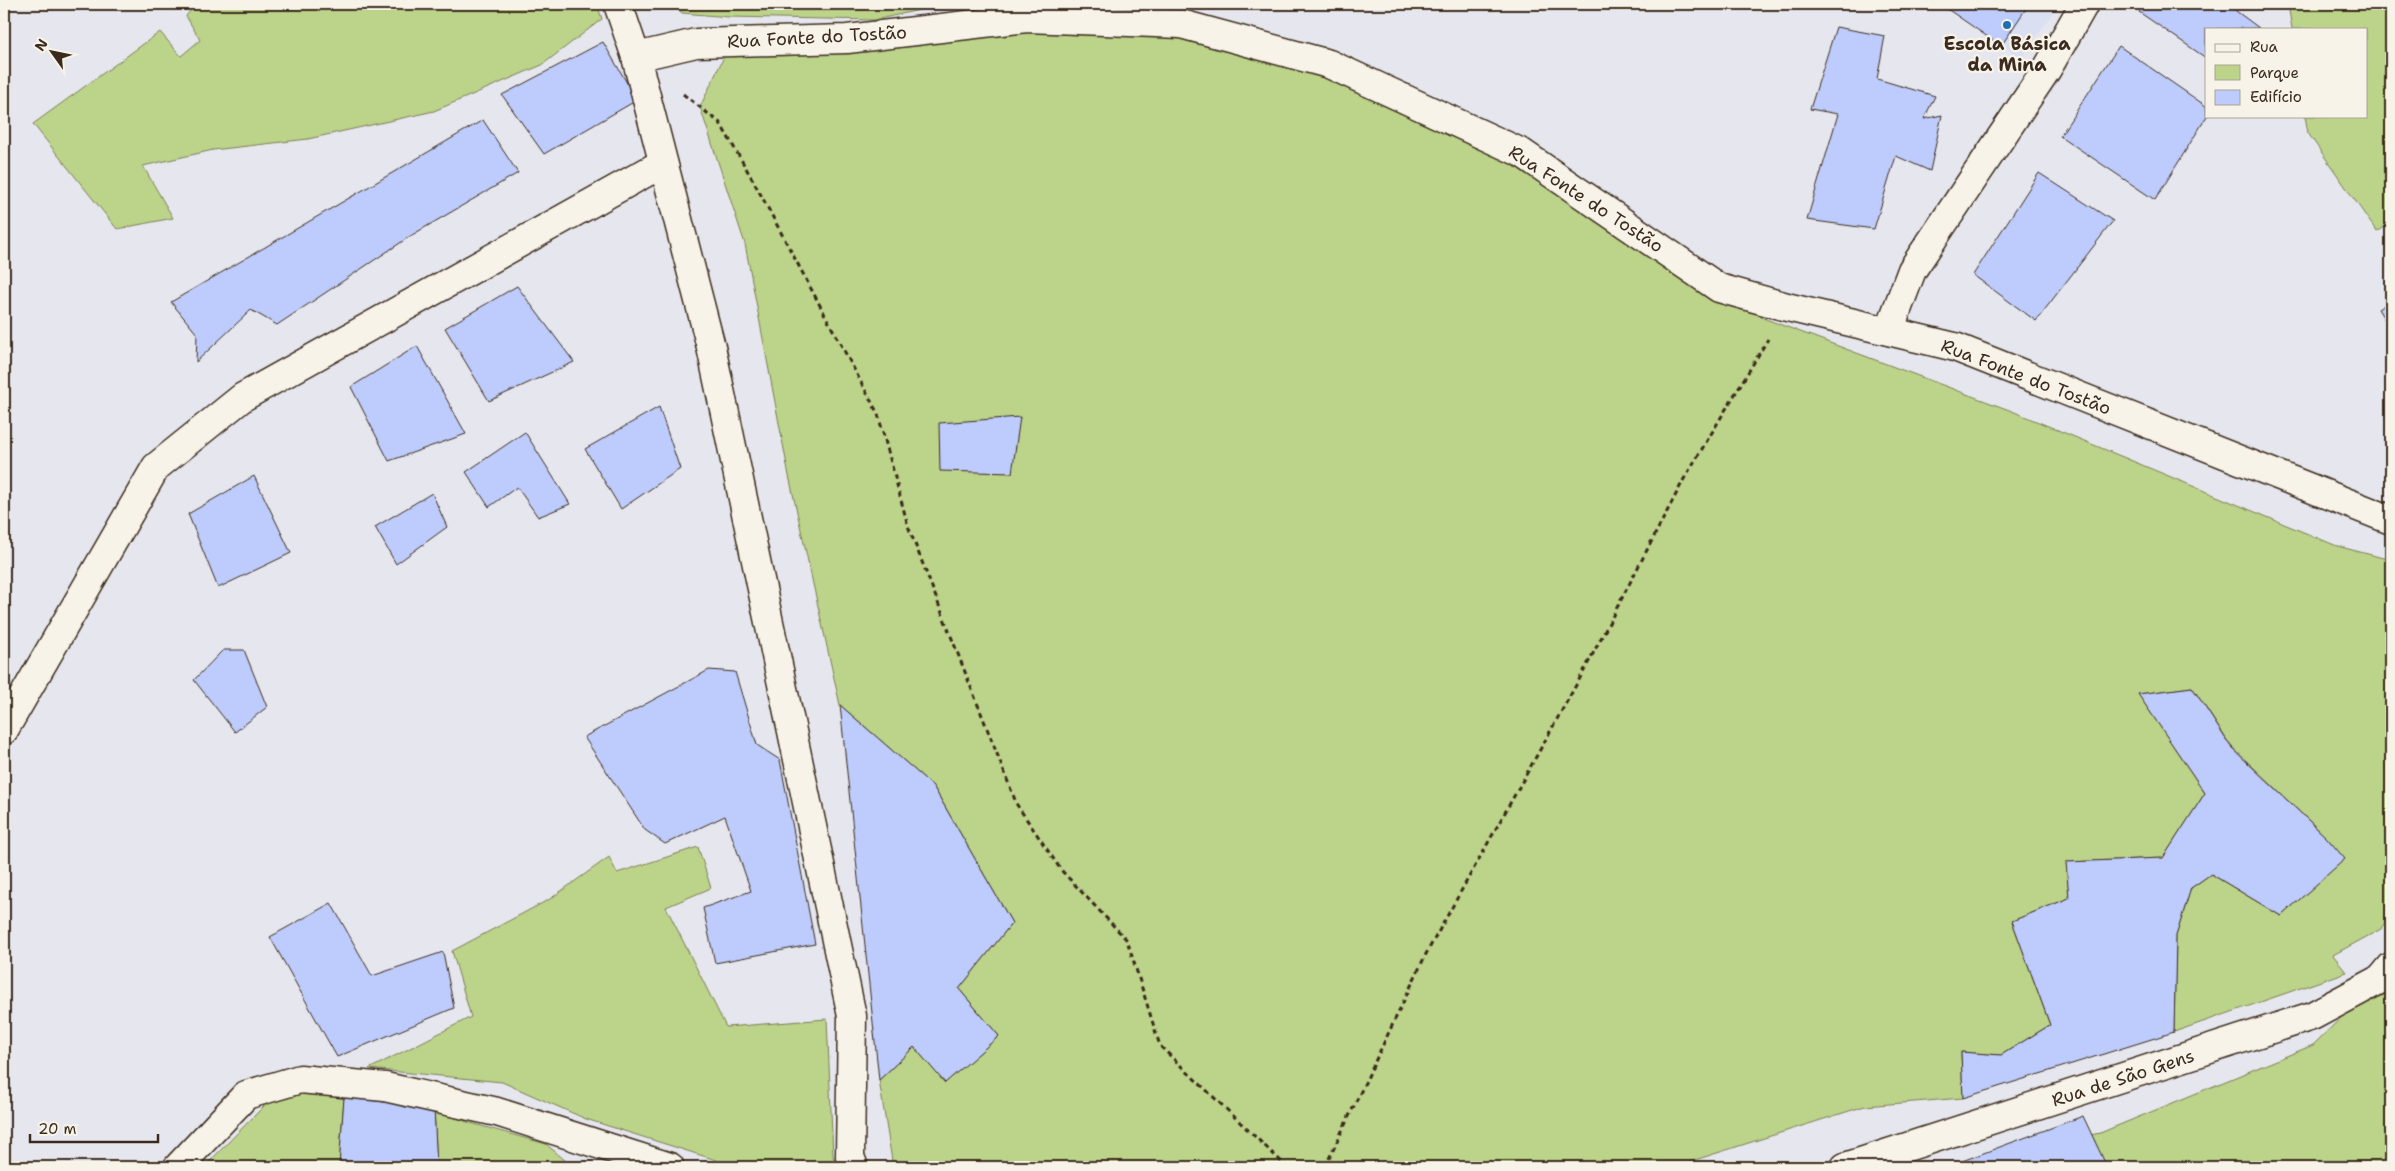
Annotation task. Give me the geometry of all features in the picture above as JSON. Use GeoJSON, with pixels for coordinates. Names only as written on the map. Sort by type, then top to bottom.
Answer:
{"type":"FeatureCollection","features":[{"type":"Feature","properties":{"kind":"street"},"geometry":{"type":"LineString","coordinates":[[618,4],[636,56],[711,347],[852,1016],[850,1157],[854,1167]]}},
{"type":"Feature","properties":{"kind":"street"},"geometry":{"type":"LineString","coordinates":[[1889,331],[1912,270],[2047,69],[2084,4]]}},
{"type":"Feature","properties":{"kind":"street","name":"Rua Fonte do Tostão"},"geometry":{"type":"LineString","coordinates":[[636,56],[696,44],[847,39],[1027,18],[1181,24],[1329,64],[1522,153],[1719,288],[1787,308],[1954,347],[2391,520]]}},
{"type":"Feature","properties":{"kind":"street"},"geometry":{"type":"LineString","coordinates":[[4,730],[156,467],[243,397],[663,163]]}},
{"type":"Feature","properties":{"kind":"street","name":"Rua de São Gens"},"geometry":{"type":"LineString","coordinates":[[1845,1167],[2312,1016],[2381,979],[2391,967]]}},
{"type":"Feature","properties":{"kind":"street"},"geometry":{"type":"LineString","coordinates":[[178,1167],[246,1095],[300,1079],[385,1087],[497,1112],[670,1167]]}},
{"type":"Feature","properties":{"kind":"path"},"geometry":{"type":"LineString","coordinates":[[636,56],[720,123],[754,182],[878,414],[908,526],[1017,804],[1062,870],[1127,940],[1160,1046],[1287,1167]]}},
{"type":"Feature","properties":{"kind":"path"},"geometry":{"type":"LineString","coordinates":[[1325,1167],[1426,954],[1585,669],[1684,479],[1787,308]]}},
{"type":"Feature","properties":{"kind":"shaded area","name":"Escola Básica da Mina"},"geometry":{"type":"Polygon","coordinates":[[[1940,4],[2058,4],[2022,59],[1940,4]]]}},
{"type":"Feature","properties":{"kind":"green space"},"geometry":{"type":"Polygon","coordinates":[[[196,4],[346,4],[363,10],[365,4],[597,4],[602,19],[542,65],[434,111],[308,139],[213,150],[143,166],[173,218],[117,229],[33,124],[160,32],[181,56],[200,40],[186,16],[196,4]]]}},
{"type":"Feature","properties":{"kind":"green space"},"geometry":{"type":"Polygon","coordinates":[[[673,4],[947,4],[874,20],[729,17],[682,13],[673,4]]]}},
{"type":"Feature","properties":{"kind":"green space"},"geometry":{"type":"Polygon","coordinates":[[[2288,4],[2391,4],[2391,223],[2377,232],[2308,133],[2305,118],[2368,118],[2368,28],[2292,28],[2288,4]]]}},
{"type":"Feature","properties":{"kind":"green space"},"geometry":{"type":"Polygon","coordinates":[[[1181,24],[1329,64],[1522,153],[1763,318],[2012,411],[2337,546],[2391,560],[2391,917],[2381,929],[2333,955],[2347,972],[2174,1032],[2176,936],[2191,888],[2211,874],[2281,916],[2344,859],[2327,838],[2231,746],[2192,687],[2139,694],[2205,793],[2163,858],[2067,862],[2069,898],[2012,921],[2050,1025],[2001,1055],[1961,1052],[1963,1098],[1865,1106],[1673,1167],[893,1167],[879,1080],[914,1047],[945,1082],[999,1036],[959,989],[1012,923],[933,786],[840,705],[789,476],[745,244],[700,107],[731,42],[1181,24]]]}},
{"type":"Feature","properties":{"kind":"green space"},"geometry":{"type":"Polygon","coordinates":[[[698,847],[711,888],[666,907],[726,1027],[827,1019],[833,1156],[837,1167],[738,1167],[586,1119],[502,1082],[369,1069],[471,1017],[452,951],[550,899],[609,857],[617,873],[698,847]]]}},
{"type":"Feature","properties":{"kind":"green space"},"geometry":{"type":"Polygon","coordinates":[[[2391,969],[2391,1167],[1934,1167],[2100,1133],[2313,1045],[2391,969]]]}},
{"type":"Feature","properties":{"kind":"green space"},"geometry":{"type":"Polygon","coordinates":[[[317,1090],[344,1097],[339,1167],[204,1167],[266,1104],[317,1090]]]}},
{"type":"Feature","properties":{"kind":"green space"},"geometry":{"type":"Polygon","coordinates":[[[434,1108],[467,1122],[546,1144],[573,1167],[437,1167],[434,1108]]]}},
{"type":"Feature","properties":{"kind":"building"},"geometry":{"type":"Polygon","coordinates":[[[1940,4],[2029,4],[2001,46],[1940,4]]]}},
{"type":"Feature","properties":{"kind":"building"},"geometry":{"type":"Polygon","coordinates":[[[2144,4],[2236,4],[2236,11],[2259,28],[2205,28],[2205,57],[2139,12],[2144,4]]]}},
{"type":"Feature","properties":{"kind":"building"},"geometry":{"type":"Polygon","coordinates":[[[1836,27],[1885,36],[1877,79],[1935,96],[1924,119],[1942,115],[1930,171],[1896,156],[1874,229],[1807,220],[1838,114],[1810,109],[1836,27]]]}},
{"type":"Feature","properties":{"kind":"building"},"geometry":{"type":"Polygon","coordinates":[[[603,42],[637,100],[544,154],[502,95],[603,42]]]}},
{"type":"Feature","properties":{"kind":"building"},"geometry":{"type":"Polygon","coordinates":[[[2119,46],[2205,105],[2206,118],[2155,200],[2060,136],[2119,46]]]}},
{"type":"Feature","properties":{"kind":"building"},"geometry":{"type":"Polygon","coordinates":[[[483,120],[518,173],[412,235],[277,325],[251,310],[196,362],[197,334],[171,302],[483,120]]]}},
{"type":"Feature","properties":{"kind":"building"},"geometry":{"type":"Polygon","coordinates":[[[2039,173],[2113,221],[2036,321],[1973,275],[2039,173]]]}},
{"type":"Feature","properties":{"kind":"building"},"geometry":{"type":"Polygon","coordinates":[[[517,286],[574,362],[489,401],[445,328],[517,286]]]}},
{"type":"Feature","properties":{"kind":"building"},"geometry":{"type":"Polygon","coordinates":[[[2391,301],[2391,330],[2378,309],[2391,301]]]}},
{"type":"Feature","properties":{"kind":"building"},"geometry":{"type":"Polygon","coordinates":[[[417,346],[466,434],[389,461],[351,387],[417,346]]]}},
{"type":"Feature","properties":{"kind":"building"},"geometry":{"type":"Polygon","coordinates":[[[659,407],[680,469],[621,509],[585,449],[659,407]]]}},
{"type":"Feature","properties":{"kind":"building"},"geometry":{"type":"Polygon","coordinates":[[[1020,417],[1012,473],[940,471],[939,423],[1020,417]]]}},
{"type":"Feature","properties":{"kind":"building"},"geometry":{"type":"Polygon","coordinates":[[[525,432],[570,504],[538,517],[517,487],[489,507],[466,472],[525,432]]]}},
{"type":"Feature","properties":{"kind":"building"},"geometry":{"type":"Polygon","coordinates":[[[254,476],[291,553],[218,588],[188,514],[254,476]]]}},
{"type":"Feature","properties":{"kind":"building"},"geometry":{"type":"Polygon","coordinates":[[[432,493],[447,527],[396,564],[375,527],[432,493]]]}},
{"type":"Feature","properties":{"kind":"building"},"geometry":{"type":"Polygon","coordinates":[[[223,650],[244,650],[267,707],[235,732],[194,680],[223,650]]]}},
{"type":"Feature","properties":{"kind":"building"},"geometry":{"type":"Polygon","coordinates":[[[709,670],[735,672],[757,745],[780,760],[815,944],[715,963],[703,908],[751,891],[725,816],[665,844],[645,830],[584,737],[709,670]]]}},
{"type":"Feature","properties":{"kind":"building"},"geometry":{"type":"Polygon","coordinates":[[[2192,687],[2231,747],[2327,838],[2345,859],[2281,916],[2211,874],[2191,888],[2176,936],[2174,1032],[1963,1098],[1961,1052],[2001,1055],[2050,1025],[2012,921],[2069,898],[2066,862],[2163,858],[2205,793],[2138,694],[2192,687]]]}},
{"type":"Feature","properties":{"kind":"building"},"geometry":{"type":"Polygon","coordinates":[[[840,705],[933,786],[1012,923],[959,989],[999,1036],[945,1083],[914,1047],[879,1080],[840,705]]]}},
{"type":"Feature","properties":{"kind":"building"},"geometry":{"type":"Polygon","coordinates":[[[331,903],[372,976],[443,952],[454,1008],[337,1057],[270,937],[331,903]]]}},
{"type":"Feature","properties":{"kind":"building"},"geometry":{"type":"Polygon","coordinates":[[[344,1097],[434,1108],[437,1167],[339,1167],[344,1097]]]}},
{"type":"Feature","properties":{"kind":"building"},"geometry":{"type":"Polygon","coordinates":[[[2083,1116],[2107,1167],[1946,1167],[2083,1116]]]}},
{"type":"Feature","properties":{"kind":"place","name":"Escola Básica da Mina"},"geometry":{"type":"Point","coordinates":[2007,25]}}]}
